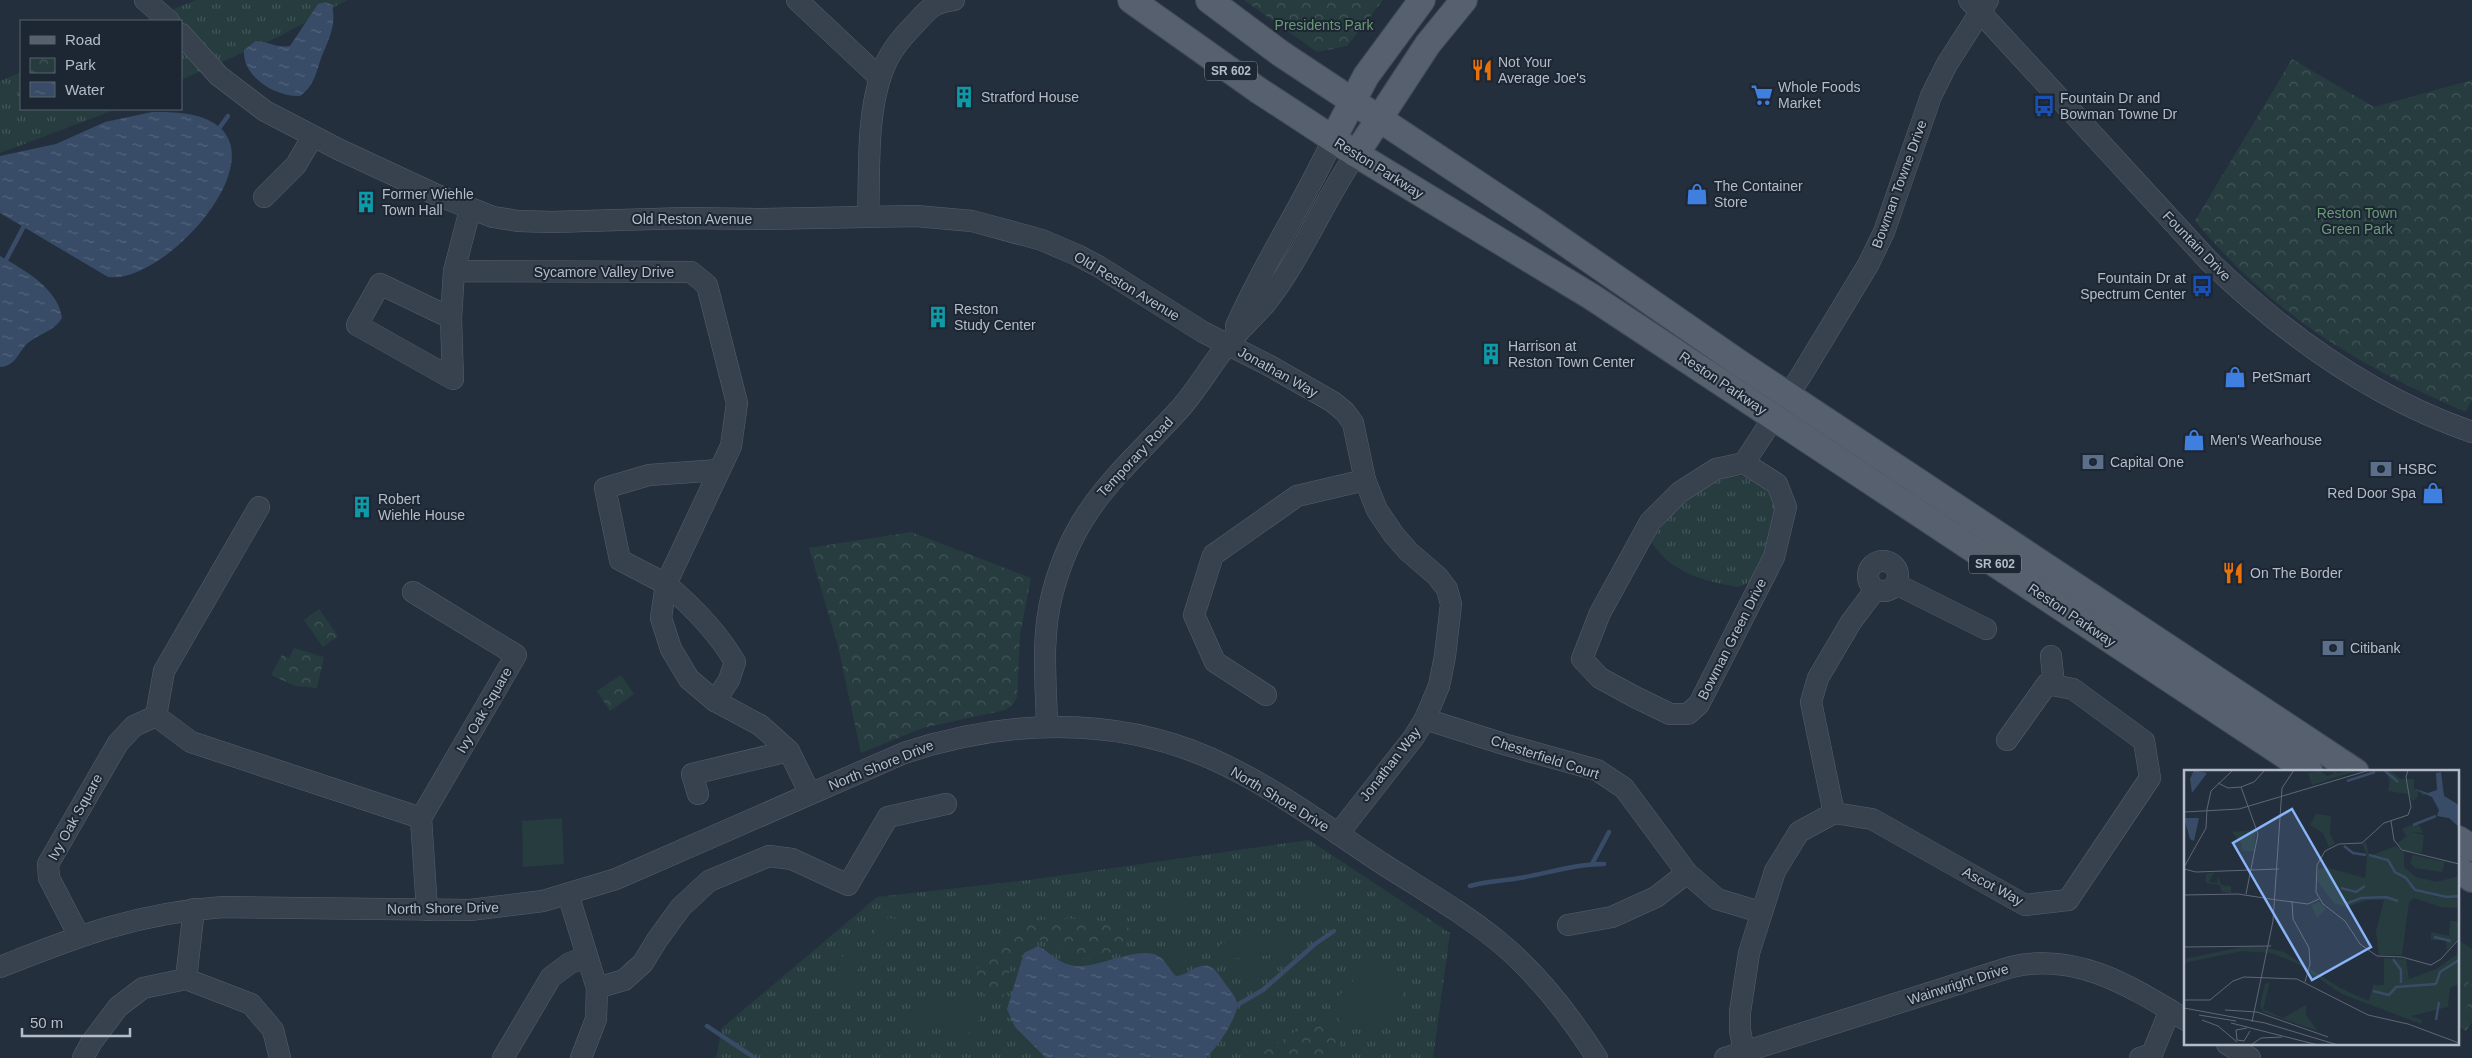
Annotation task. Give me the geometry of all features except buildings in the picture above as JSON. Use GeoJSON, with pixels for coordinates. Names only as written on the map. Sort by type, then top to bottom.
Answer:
{"type":"FeatureCollection","features":[{"type":"Feature","properties":{"kind":"main road","name":"Reston Parkway"},"geometry":{"type":"LineString","coordinates":[[1131,0],[1258,90],[1356,154],[1592,297],[2307,770]]}},
{"type":"Feature","properties":{"kind":"main road","name":"Reston Parkway"},"geometry":{"type":"LineString","coordinates":[[1208,0],[1280,53],[1353,100],[1788,395],[2353,770]]}},
{"type":"Feature","properties":{"kind":"main road"},"geometry":{"type":"LineString","coordinates":[[1333,139],[1353,100],[1384,50],[1422,0]]}},
{"type":"Feature","properties":{"kind":"main road"},"geometry":{"type":"LineString","coordinates":[[1356,154],[1378,117],[1428,44],[1464,0]]}},
{"type":"Feature","properties":{"kind":"main road"},"geometry":{"type":"LineString","coordinates":[[2460,840],[2472,848]]}},
{"type":"Feature","properties":{"kind":"main road"},"geometry":{"type":"LineString","coordinates":[[2460,871],[2472,879]]}},
{"type":"Feature","properties":{"kind":"street"},"geometry":{"type":"LineString","coordinates":[[146,0],[168,20]]}},
{"type":"Feature","properties":{"kind":"street"},"geometry":{"type":"LineString","coordinates":[[797,0],[880,78]]}},
{"type":"Feature","properties":{"kind":"street"},"geometry":{"type":"LineString","coordinates":[[868,216],[872,120],[880,78],[902,37],[944,1]]}},
{"type":"Feature","properties":{"kind":"street","name":"Bowman Towne Drive"},"geometry":{"type":"LineString","coordinates":[[1774,417],[1868,266],[1884,232],[1931,96],[1979,4]]}},
{"type":"Feature","properties":{"kind":"street","name":"Fountain Drive"},"geometry":{"type":"LineString","coordinates":[[1979,4],[2208,260],[2245,296],[2290,333],[2366,383],[2410,406],[2472,432]]}},
{"type":"Feature","properties":{"kind":"street","name":"Old Reston Avenue"},"geometry":{"type":"LineString","coordinates":[[182,35],[219,76],[265,111],[313,136],[470,210],[518,222],[868,216],[916,216],[972,221],[1042,240],[1098,266],[1203,332],[1227,344]]}},
{"type":"Feature","properties":{"kind":"street"},"geometry":{"type":"LineString","coordinates":[[264,197],[296,165],[313,136]]}},
{"type":"Feature","properties":{"kind":"street","name":"Temporary Road"},"geometry":{"type":"LineString","coordinates":[[1047,726],[1045,652],[1047,624],[1060,566],[1072,538],[1106,486],[1179,410],[1203,380],[1227,344],[1272,253],[1315,178],[1333,139]]}},
{"type":"Feature","properties":{"kind":"street","name":"Temporary Road"},"geometry":{"type":"LineString","coordinates":[[1227,344],[1270,296],[1356,154]]}},
{"type":"Feature","properties":{"kind":"street"},"geometry":{"type":"LineString","coordinates":[[451,318],[380,284],[357,325],[453,379],[451,318],[454,271],[470,210]]}},
{"type":"Feature","properties":{"kind":"street","name":"Sycamore Valley Drive"},"geometry":{"type":"LineString","coordinates":[[454,271],[691,272],[707,286],[737,403],[732,446],[666,584],[661,618],[671,650],[689,679],[715,701],[760,725],[789,751],[810,794]]}},
{"type":"Feature","properties":{"kind":"street","name":"Jonathan Way"},"geometry":{"type":"LineString","coordinates":[[1227,344],[1309,388],[1344,412],[1353,423],[1365,480],[1377,510],[1394,535],[1447,589],[1450,620],[1446,656],[1439,686],[1425,718],[1414,737],[1338,834]]}},
{"type":"Feature","properties":{"kind":"street"},"geometry":{"type":"LineString","coordinates":[[1744,463],[1774,417]]}},
{"type":"Feature","properties":{"kind":"street","name":"Bowman Green Drive"},"geometry":{"type":"LineString","coordinates":[[1744,463],[1777,484],[1786,507],[1774,557],[1699,704],[1688,714],[1670,714],[1600,678],[1582,658],[1584,649],[1600,612],[1650,522],[1680,492],[1716,469],[1744,463]]}},
{"type":"Feature","properties":{"kind":"street"},"geometry":{"type":"LineString","coordinates":[[715,701],[729,680],[735,662],[723,641],[693,608],[666,584],[620,560],[605,488],[649,475],[719,470]]}},
{"type":"Feature","properties":{"kind":"street"},"geometry":{"type":"LineString","coordinates":[[1266,695],[1215,662],[1194,615],[1213,555],[1297,496],[1365,480]]}},
{"type":"Feature","properties":{"kind":"street"},"geometry":{"type":"LineString","coordinates":[[259,507],[164,671],[156,716],[191,742],[421,818],[427,910]]}},
{"type":"Feature","properties":{"kind":"street"},"geometry":{"type":"LineString","coordinates":[[1738,1056],[1740,1012],[1749,953],[1760,912],[1775,871],[1794,838],[1804,828],[1834,813],[1811,702],[1818,678],[1851,622],[1875,590],[1869,584],[1867,576],[1869,568],[1875,562],[1882,560],[1890,562],[1896,568],[1898,576],[1896,584],[1986,629]]}},
{"type":"Feature","properties":{"kind":"street","name":"Ivy Oak Square"},"geometry":{"type":"LineString","coordinates":[[413,592],[516,655],[421,818]]}},
{"type":"Feature","properties":{"kind":"street"},"geometry":{"type":"LineString","coordinates":[[2007,740],[2046,684],[2054,685],[2052,656]]}},
{"type":"Feature","properties":{"kind":"street","name":"Ascot Way"},"geometry":{"type":"LineString","coordinates":[[1834,813],[1872,819],[2025,906],[2068,900],[2150,778],[2144,741],[2073,689],[2054,685]]}},
{"type":"Feature","properties":{"kind":"street","name":"Ivy Oak Square"},"geometry":{"type":"LineString","coordinates":[[79,936],[49,878],[48,864],[118,743],[134,726],[156,716]]}},
{"type":"Feature","properties":{"kind":"street","name":"Chesterfield Court"},"geometry":{"type":"LineString","coordinates":[[1425,718],[1597,770],[1624,788],[1687,873],[1717,899],[1760,912]]}},
{"type":"Feature","properties":{"kind":"street","name":"North Shore Drive"},"geometry":{"type":"LineString","coordinates":[[0,967],[79,936],[128,921],[194,909],[223,907],[427,910],[504,907],[568,894],[616,879],[904,753],[942,740],[980,732],[1047,726],[1122,732],[1196,753],[1248,778],[1338,834],[1498,941],[1554,996],[1597,1058]]}},
{"type":"Feature","properties":{"kind":"street"},"geometry":{"type":"LineString","coordinates":[[698,794],[692,774],[789,751]]}},
{"type":"Feature","properties":{"kind":"street"},"geometry":{"type":"LineString","coordinates":[[597,988],[624,980],[643,963],[657,940],[681,908],[708,880],[769,856],[792,859],[848,885],[888,817],[946,804]]}},
{"type":"Feature","properties":{"kind":"street"},"geometry":{"type":"LineString","coordinates":[[1568,925],[1620,913],[1656,897],[1687,873]]}},
{"type":"Feature","properties":{"kind":"street"},"geometry":{"type":"LineString","coordinates":[[568,894],[597,988],[596,1019],[581,1058]]}},
{"type":"Feature","properties":{"kind":"street"},"geometry":{"type":"LineString","coordinates":[[186,979],[194,909]]}},
{"type":"Feature","properties":{"kind":"street"},"geometry":{"type":"LineString","coordinates":[[504,1058],[552,977],[570,963],[587,957]]}},
{"type":"Feature","properties":{"kind":"street","name":"Wainwright Drive"},"geometry":{"type":"LineString","coordinates":[[1738,1056],[2011,967],[2041,962],[2088,968],[2110,977],[2178,1015]]}},
{"type":"Feature","properties":{"kind":"street"},"geometry":{"type":"LineString","coordinates":[[84,1058],[91,1043],[118,1007],[143,988],[186,979],[251,1004],[273,1030],[280,1058]]}},
{"type":"Feature","properties":{"kind":"street"},"geometry":{"type":"LineString","coordinates":[[2140,1058],[2152,1054],[2178,1015]]}},
{"type":"Feature","properties":{"kind":"street"},"geometry":{"type":"LineString","coordinates":[[2230,1046],[2250,1058]]}},
{"type":"Feature","properties":{"kind":"green space"},"geometry":{"type":"Polygon","coordinates":[[[196,0],[347,0],[276,38],[182,80],[182,20],[146,20],[196,0]]]}},
{"type":"Feature","properties":{"kind":"green space","name":"Presidents Park"},"geometry":{"type":"Polygon","coordinates":[[[1244,0],[1383,0],[1347,46],[1317,52],[1244,0]]]}},
{"type":"Feature","properties":{"kind":"green space","name":"Reston Town Green Park"},"geometry":{"type":"Polygon","coordinates":[[[2292,59],[2374,107],[2472,80],[2472,400],[2466,412],[2388,375],[2318,334],[2255,283],[2224,254],[2195,221],[2292,59]]]}},
{"type":"Feature","properties":{"kind":"green space"},"geometry":{"type":"Polygon","coordinates":[[[20,72],[20,110],[114,110],[0,153],[0,81],[20,72]]]}},
{"type":"Feature","properties":{"kind":"green space"},"geometry":{"type":"Polygon","coordinates":[[[1742,476],[1753,478],[1767,485],[1774,497],[1775,508],[1766,551],[1755,575],[1749,582],[1738,587],[1714,582],[1689,574],[1668,561],[1652,542],[1659,524],[1681,503],[1723,478],[1742,476]]]}},
{"type":"Feature","properties":{"kind":"green space"},"geometry":{"type":"Polygon","coordinates":[[[911,532],[1031,578],[1020,635],[1017,697],[1013,705],[1005,710],[923,728],[861,753],[838,646],[809,548],[911,532]]]}},
{"type":"Feature","properties":{"kind":"green space"},"geometry":{"type":"Polygon","coordinates":[[[319,609],[338,636],[323,647],[304,620],[319,609]]]}},
{"type":"Feature","properties":{"kind":"green space"},"geometry":{"type":"Polygon","coordinates":[[[294,648],[324,657],[317,688],[295,686],[271,675],[282,655],[289,658],[294,648]]]}},
{"type":"Feature","properties":{"kind":"green space"},"geometry":{"type":"Polygon","coordinates":[[[621,675],[634,694],[610,711],[597,691],[621,675]]]}},
{"type":"Feature","properties":{"kind":"green space"},"geometry":{"type":"Polygon","coordinates":[[[562,818],[564,864],[523,867],[522,821],[562,818]]]}},
{"type":"Feature","properties":{"kind":"green space"},"geometry":{"type":"Polygon","coordinates":[[[1309,840],[1450,933],[1433,1058],[716,1058],[722,1028],[877,897],[1029,880],[1309,840]]]}},
{"type":"Feature","properties":{"kind":"green space"},"geometry":{"type":"Polygon","coordinates":[[[1312,885],[1324,888],[1326,892],[1323,900],[1306,906],[1293,901],[1296,892],[1312,885]]]}},
{"type":"Feature","properties":{"kind":"green space"},"geometry":{"type":"Polygon","coordinates":[[[1169,903],[1182,904],[1185,909],[1184,914],[1179,918],[1168,918],[1162,910],[1169,903]]]}},
{"type":"Feature","properties":{"kind":"green space"},"geometry":{"type":"Polygon","coordinates":[[[888,918],[899,919],[902,929],[887,943],[882,945],[873,941],[872,936],[878,926],[888,918]]]}},
{"type":"Feature","properties":{"kind":"green space"},"geometry":{"type":"Polygon","coordinates":[[[1066,918],[1116,922],[1128,927],[1131,934],[1130,938],[1117,951],[1094,958],[1084,958],[1067,953],[1033,938],[1024,943],[1014,957],[1005,993],[1001,1001],[997,1003],[993,1001],[979,989],[972,978],[976,971],[987,956],[1016,928],[1028,922],[1066,918]]]}},
{"type":"Feature","properties":{"kind":"green space"},"geometry":{"type":"Polygon","coordinates":[[[1279,933],[1288,937],[1291,943],[1286,952],[1280,954],[1228,959],[1220,957],[1217,951],[1221,944],[1263,934],[1279,933]]]}},
{"type":"Feature","properties":{"kind":"green space"},"geometry":{"type":"Polygon","coordinates":[[[2460,941],[2472,949],[2472,1022],[2466,1031],[2460,1027],[2460,941]]]}},
{"type":"Feature","properties":{"kind":"green space"},"geometry":{"type":"Polygon","coordinates":[[[2460,949],[2472,957],[2472,985],[2460,977],[2460,949]]]}},
{"type":"Feature","properties":{"kind":"green space"},"geometry":{"type":"Polygon","coordinates":[[[1179,950],[1186,953],[1189,960],[1186,967],[1179,970],[1172,967],[1169,960],[1172,953],[1179,950]]]}},
{"type":"Feature","properties":{"kind":"green space"},"geometry":{"type":"Polygon","coordinates":[[[848,951],[858,956],[858,969],[850,984],[846,987],[839,986],[836,976],[837,967],[841,958],[848,951]]]}},
{"type":"Feature","properties":{"kind":"green space"},"geometry":{"type":"Polygon","coordinates":[[[1252,962],[1266,969],[1265,972],[1246,982],[1238,978],[1232,971],[1233,966],[1252,962]]]}},
{"type":"Feature","properties":{"kind":"green space"},"geometry":{"type":"Polygon","coordinates":[[[1378,964],[1389,967],[1398,977],[1403,988],[1401,998],[1390,1010],[1374,1021],[1360,1028],[1350,1028],[1338,1019],[1335,1004],[1337,998],[1365,968],[1378,964]]]}},
{"type":"Feature","properties":{"kind":"green space"},"geometry":{"type":"Polygon","coordinates":[[[2460,986],[2472,994],[2472,998],[2461,1015],[2460,986]]]}},
{"type":"Feature","properties":{"kind":"green space"},"geometry":{"type":"Polygon","coordinates":[[[965,994],[976,997],[982,1006],[980,1018],[974,1028],[965,1035],[953,1035],[937,1025],[917,1022],[909,1014],[914,1004],[918,1002],[948,1000],[965,994]]]}},
{"type":"Feature","properties":{"kind":"green space"},"geometry":{"type":"Polygon","coordinates":[[[1321,1020],[1328,1022],[1339,1034],[1340,1046],[1336,1058],[1255,1058],[1305,1025],[1321,1020]]]}},
{"type":"Feature","properties":{"kind":"water"},"geometry":{"type":"Polygon","coordinates":[[[326,2],[332,5],[332,29],[310,86],[300,96],[281,93],[262,84],[249,69],[245,60],[244,50],[256,41],[290,46],[318,4],[326,2]]]}},
{"type":"Feature","properties":{"kind":"water"},"geometry":{"type":"Polygon","coordinates":[[[152,112],[195,115],[211,121],[218,126],[230,145],[230,168],[221,194],[203,219],[181,243],[156,262],[131,274],[108,277],[0,213],[0,156],[56,144],[105,122],[152,112]]]}},
{"type":"Feature","properties":{"kind":"water"},"geometry":{"type":"Polygon","coordinates":[[[0,256],[29,274],[47,289],[59,307],[62,318],[51,329],[29,342],[14,361],[0,367],[0,256]]]}},
{"type":"Feature","properties":{"kind":"water"},"geometry":{"type":"Polygon","coordinates":[[[1038,946],[1060,961],[1075,966],[1095,964],[1140,953],[1150,953],[1161,958],[1176,976],[1200,966],[1208,966],[1217,972],[1237,1002],[1234,1018],[1215,1048],[1206,1058],[1046,1058],[1015,1027],[1007,1009],[1024,953],[1038,946]]]}},
{"type":"Feature","properties":{"kind":"waterway"},"geometry":{"type":"LineString","coordinates":[[220,127],[228,116]]}},
{"type":"Feature","properties":{"kind":"waterway"},"geometry":{"type":"LineString","coordinates":[[6,260],[24,226]]}},
{"type":"Feature","properties":{"kind":"waterway"},"geometry":{"type":"LineString","coordinates":[[1592,864],[1609,832]]}},
{"type":"Feature","properties":{"kind":"waterway"},"geometry":{"type":"LineString","coordinates":[[1470,886],[1572,867],[1604,864]]}},
{"type":"Feature","properties":{"kind":"waterway"},"geometry":{"type":"LineString","coordinates":[[1237,1005],[1263,990],[1315,944],[1334,931]]}},
{"type":"Feature","properties":{"kind":"waterway"},"geometry":{"type":"LineString","coordinates":[[707,1026],[755,1058]]}},
{"type":"Feature","properties":{"kind":"place","name":"Not Your Average Joe's"},"geometry":{"type":"Point","coordinates":[1482,70]}},
{"type":"Feature","properties":{"kind":"place","name":"Whole Foods Market"},"geometry":{"type":"Point","coordinates":[1762,95]}},
{"type":"Feature","properties":{"kind":"place","name":"Stratford House"},"geometry":{"type":"Point","coordinates":[964,97]}},
{"type":"Feature","properties":{"kind":"place","name":"Fountain Dr and Bowman Towne Dr"},"geometry":{"type":"Point","coordinates":[2044,106]}},
{"type":"Feature","properties":{"kind":"place","name":"The Container Store"},"geometry":{"type":"Point","coordinates":[1697,194]}},
{"type":"Feature","properties":{"kind":"place","name":"Former Wiehle Town Hall"},"geometry":{"type":"Point","coordinates":[366,202]}},
{"type":"Feature","properties":{"kind":"place","name":"Fountain Dr at Spectrum Center"},"geometry":{"type":"Point","coordinates":[2202,286]}},
{"type":"Feature","properties":{"kind":"place","name":"Reston Study Center"},"geometry":{"type":"Point","coordinates":[938,317]}},
{"type":"Feature","properties":{"kind":"place","name":"Harrison at Reston Town Center"},"geometry":{"type":"Point","coordinates":[1491,354]}},
{"type":"Feature","properties":{"kind":"place","name":"PetSmart"},"geometry":{"type":"Point","coordinates":[2235,377]}},
{"type":"Feature","properties":{"kind":"place","name":"Men's Wearhouse"},"geometry":{"type":"Point","coordinates":[2194,440]}},
{"type":"Feature","properties":{"kind":"place","name":"Capital One"},"geometry":{"type":"Point","coordinates":[2093,462]}},
{"type":"Feature","properties":{"kind":"place","name":"HSBC"},"geometry":{"type":"Point","coordinates":[2381,469]}},
{"type":"Feature","properties":{"kind":"place","name":"Red Door Spa"},"geometry":{"type":"Point","coordinates":[2433,493]}},
{"type":"Feature","properties":{"kind":"place","name":"Robert Wiehle House"},"geometry":{"type":"Point","coordinates":[362,507]}},
{"type":"Feature","properties":{"kind":"place","name":"On The Border"},"geometry":{"type":"Point","coordinates":[2233,573]}},
{"type":"Feature","properties":{"kind":"place","name":"Citibank"},"geometry":{"type":"Point","coordinates":[2333,648]}}]}
